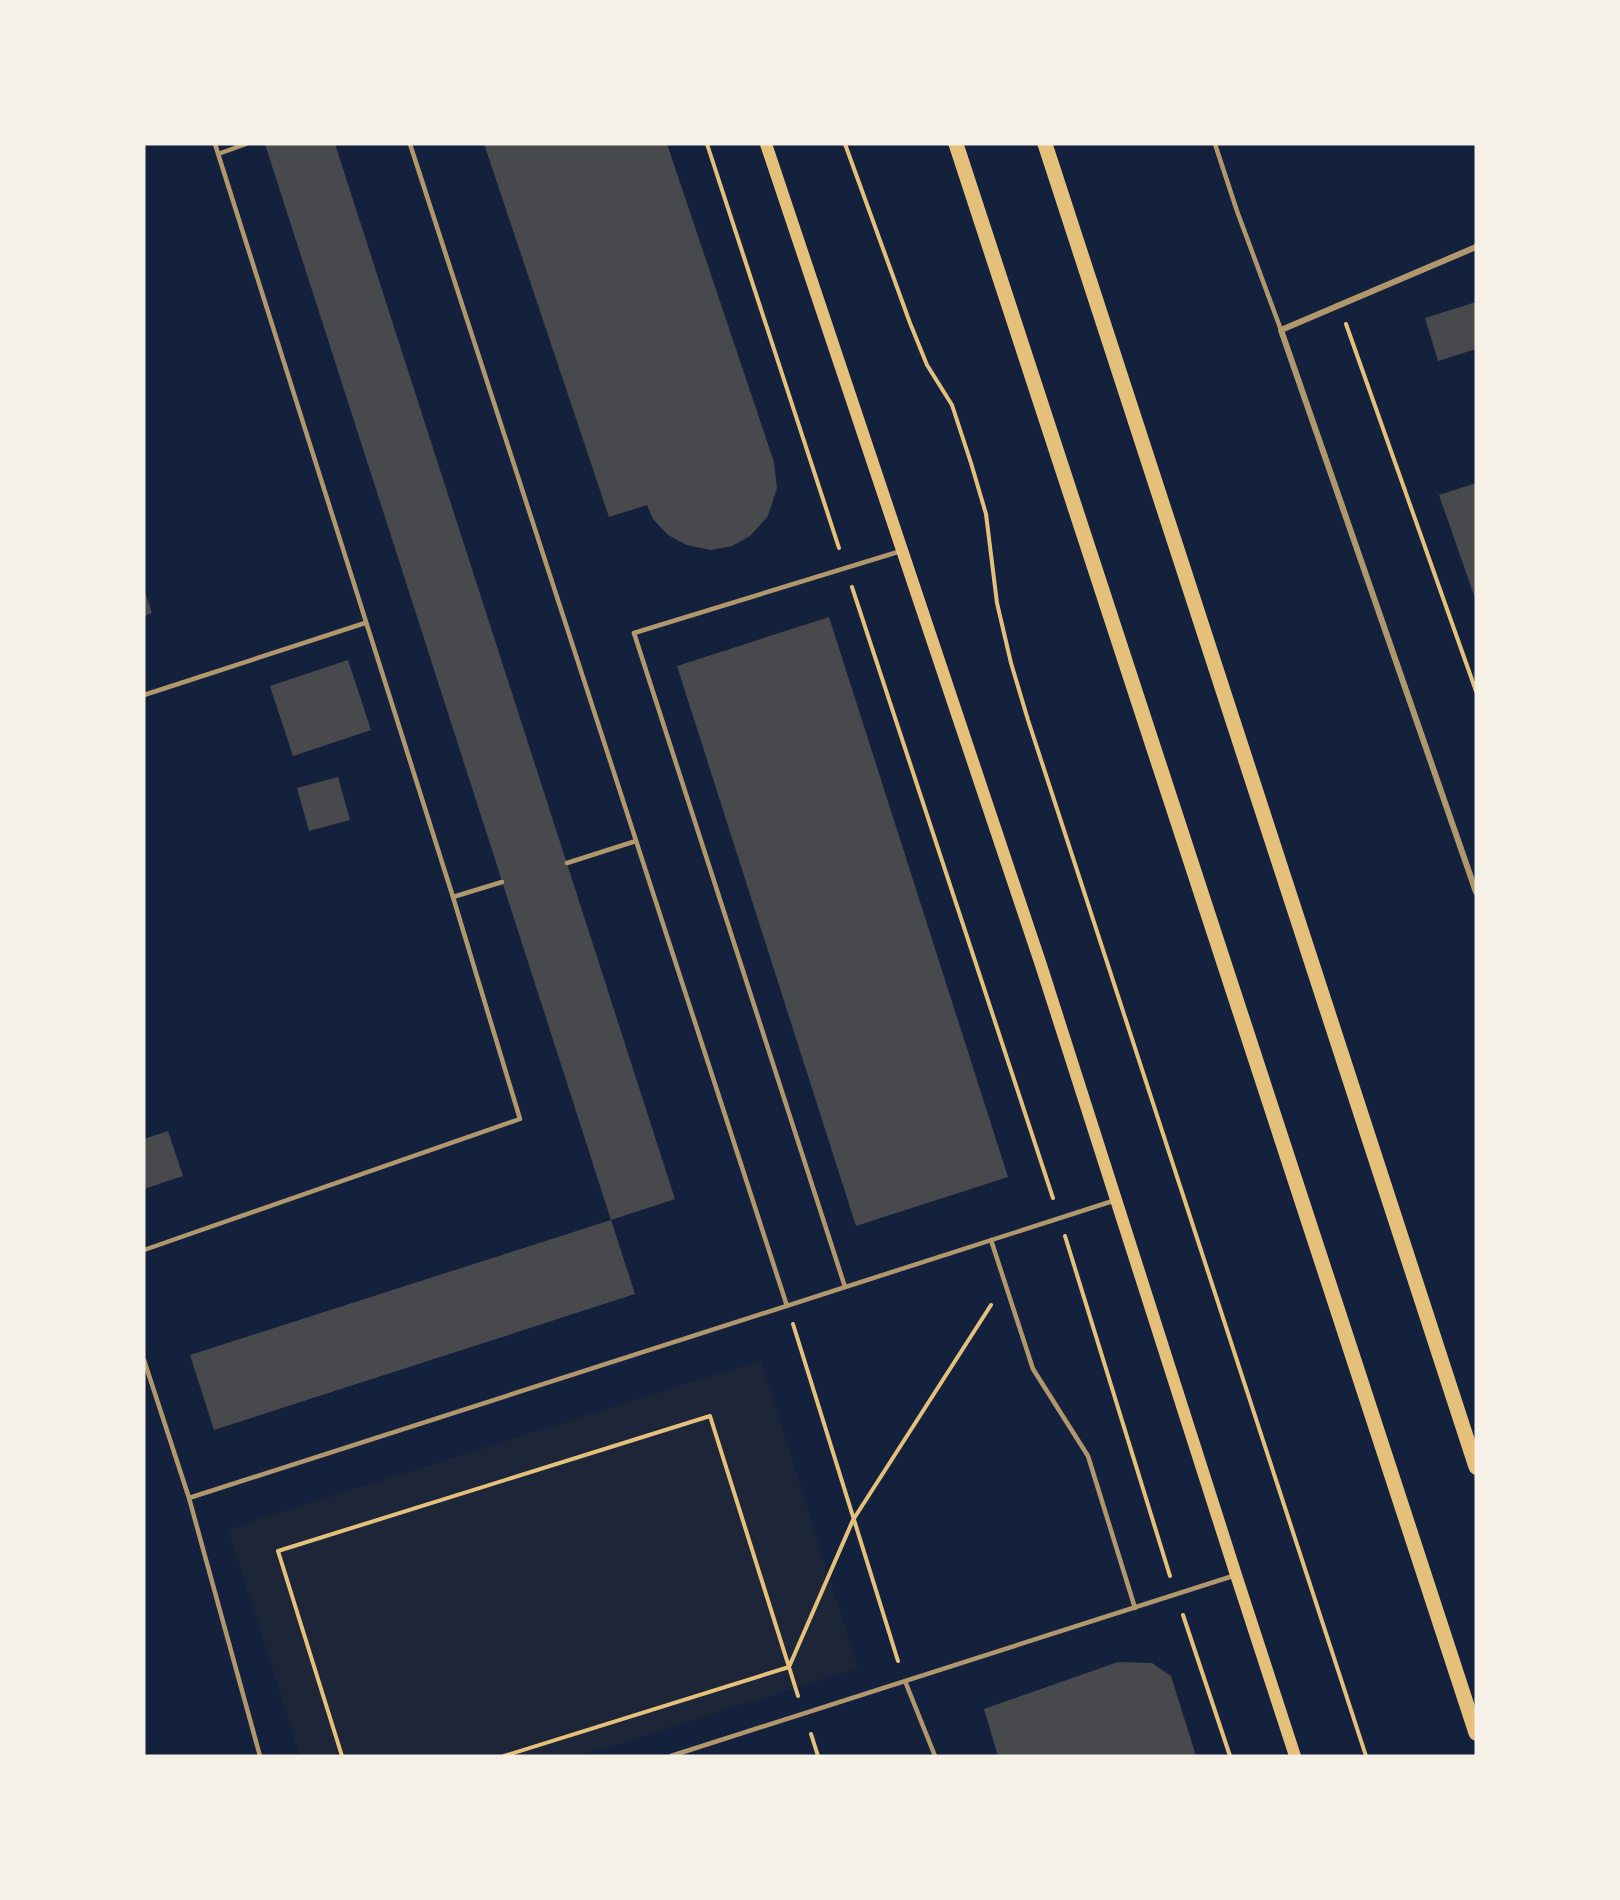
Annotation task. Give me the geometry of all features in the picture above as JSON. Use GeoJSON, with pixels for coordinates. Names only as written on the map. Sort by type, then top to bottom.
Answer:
{"type":"FeatureCollection","features":[{"type":"Feature","properties":{"kind":"main road"},"geometry":{"type":"LineString","coordinates":[[766,144],[1041,965],[1295,1756]]}},
{"type":"Feature","properties":{"kind":"main road"},"geometry":{"type":"LineString","coordinates":[[956,144],[1476,1733]]}},
{"type":"Feature","properties":{"kind":"main road"},"geometry":{"type":"LineString","coordinates":[[1045,144],[1476,1467]]}},
{"type":"Feature","properties":{"kind":"street"},"geometry":{"type":"LineString","coordinates":[[1476,247],[1281,330],[1476,892]]}},
{"type":"Feature","properties":{"kind":"lane"},"geometry":{"type":"LineString","coordinates":[[144,1250],[520,1119],[453,897],[215,144]]}},
{"type":"Feature","properties":{"kind":"lane"},"geometry":{"type":"LineString","coordinates":[[218,154],[246,144]]}},
{"type":"Feature","properties":{"kind":"lane"},"geometry":{"type":"LineString","coordinates":[[410,144],[787,1306]]}},
{"type":"Feature","properties":{"kind":"lane"},"geometry":{"type":"LineString","coordinates":[[1215,144],[1281,330]]}},
{"type":"Feature","properties":{"kind":"lane"},"geometry":{"type":"LineString","coordinates":[[845,1287],[634,633],[902,551]]}},
{"type":"Feature","properties":{"kind":"lane"},"geometry":{"type":"LineString","coordinates":[[144,695],[365,623]]}},
{"type":"Feature","properties":{"kind":"lane"},"geometry":{"type":"LineString","coordinates":[[567,863],[636,841]]}},
{"type":"Feature","properties":{"kind":"lane"},"geometry":{"type":"LineString","coordinates":[[453,897],[502,882]]}},
{"type":"Feature","properties":{"kind":"lane"},"geometry":{"type":"LineString","coordinates":[[189,1498],[1116,1200]]}},
{"type":"Feature","properties":{"kind":"lane"},"geometry":{"type":"LineString","coordinates":[[991,1240],[1033,1369],[1088,1456],[1135,1608]]}},
{"type":"Feature","properties":{"kind":"lane"},"geometry":{"type":"LineString","coordinates":[[144,1360],[189,1498],[260,1756]]}},
{"type":"Feature","properties":{"kind":"lane"},"geometry":{"type":"LineString","coordinates":[[671,1756],[1236,1575]]}},
{"type":"Feature","properties":{"kind":"lane"},"geometry":{"type":"LineString","coordinates":[[904,1681],[934,1756]]}},
{"type":"Feature","properties":{"kind":"path"},"geometry":{"type":"LineString","coordinates":[[707,144],[1060,1218],[1176,1595],[1230,1756]]}},
{"type":"Feature","properties":{"kind":"path"},"geometry":{"type":"LineString","coordinates":[[844,144],[910,323],[927,365],[952,405],[968,453],[986,514],[997,603],[1021,697],[1366,1756]]}},
{"type":"Feature","properties":{"kind":"path"},"geometry":{"type":"LineString","coordinates":[[1339,306],[1476,691]]}},
{"type":"Feature","properties":{"kind":"path"},"geometry":{"type":"LineString","coordinates":[[504,1756],[789,1667],[853,1520],[1005,1283]]}},
{"type":"Feature","properties":{"kind":"path"},"geometry":{"type":"LineString","coordinates":[[787,1306],[904,1681]]}},
{"type":"Feature","properties":{"kind":"path"},"geometry":{"type":"LineString","coordinates":[[342,1756],[278,1551],[710,1416],[803,1714]]}},
{"type":"Feature","properties":{"kind":"shaded area"},"geometry":{"type":"Polygon","coordinates":[[[761,1360],[858,1668],[580,1756],[300,1756],[228,1529],[761,1360]]]}},
{"type":"Feature","properties":{"kind":"building"},"geometry":{"type":"Polygon","coordinates":[[[265,144],[335,144],[675,1199],[611,1220],[265,144]]]}},
{"type":"Feature","properties":{"kind":"building"},"geometry":{"type":"Polygon","coordinates":[[[484,144],[667,144],[774,462],[777,488],[768,516],[750,536],[732,546],[711,550],[687,545],[668,535],[653,519],[647,505],[609,517],[484,144]]]}},
{"type":"Feature","properties":{"kind":"building"},"geometry":{"type":"Polygon","coordinates":[[[1476,302],[1476,349],[1438,361],[1425,318],[1476,302]]]}},
{"type":"Feature","properties":{"kind":"building"},"geometry":{"type":"Polygon","coordinates":[[[1476,483],[1476,601],[1439,495],[1476,483]]]}},
{"type":"Feature","properties":{"kind":"building"},"geometry":{"type":"Polygon","coordinates":[[[144,589],[152,613],[144,616],[144,589]]]}},
{"type":"Feature","properties":{"kind":"building"},"geometry":{"type":"Polygon","coordinates":[[[829,617],[1008,1177],[856,1226],[677,666],[829,617]]]}},
{"type":"Feature","properties":{"kind":"building"},"geometry":{"type":"Polygon","coordinates":[[[348,660],[371,730],[293,756],[270,686],[348,660]]]}},
{"type":"Feature","properties":{"kind":"building"},"geometry":{"type":"Polygon","coordinates":[[[338,777],[350,820],[309,831],[297,788],[338,777]]]}},
{"type":"Feature","properties":{"kind":"building"},"geometry":{"type":"Polygon","coordinates":[[[168,1131],[183,1176],[144,1189],[144,1139],[168,1131]]]}},
{"type":"Feature","properties":{"kind":"building"},"geometry":{"type":"Polygon","coordinates":[[[611,1220],[635,1294],[214,1430],[190,1355],[611,1220]]]}},
{"type":"Feature","properties":{"kind":"building"},"geometry":{"type":"Polygon","coordinates":[[[1118,1662],[1152,1663],[1171,1676],[1196,1756],[998,1756],[984,1709],[1118,1662]]]}}]}
